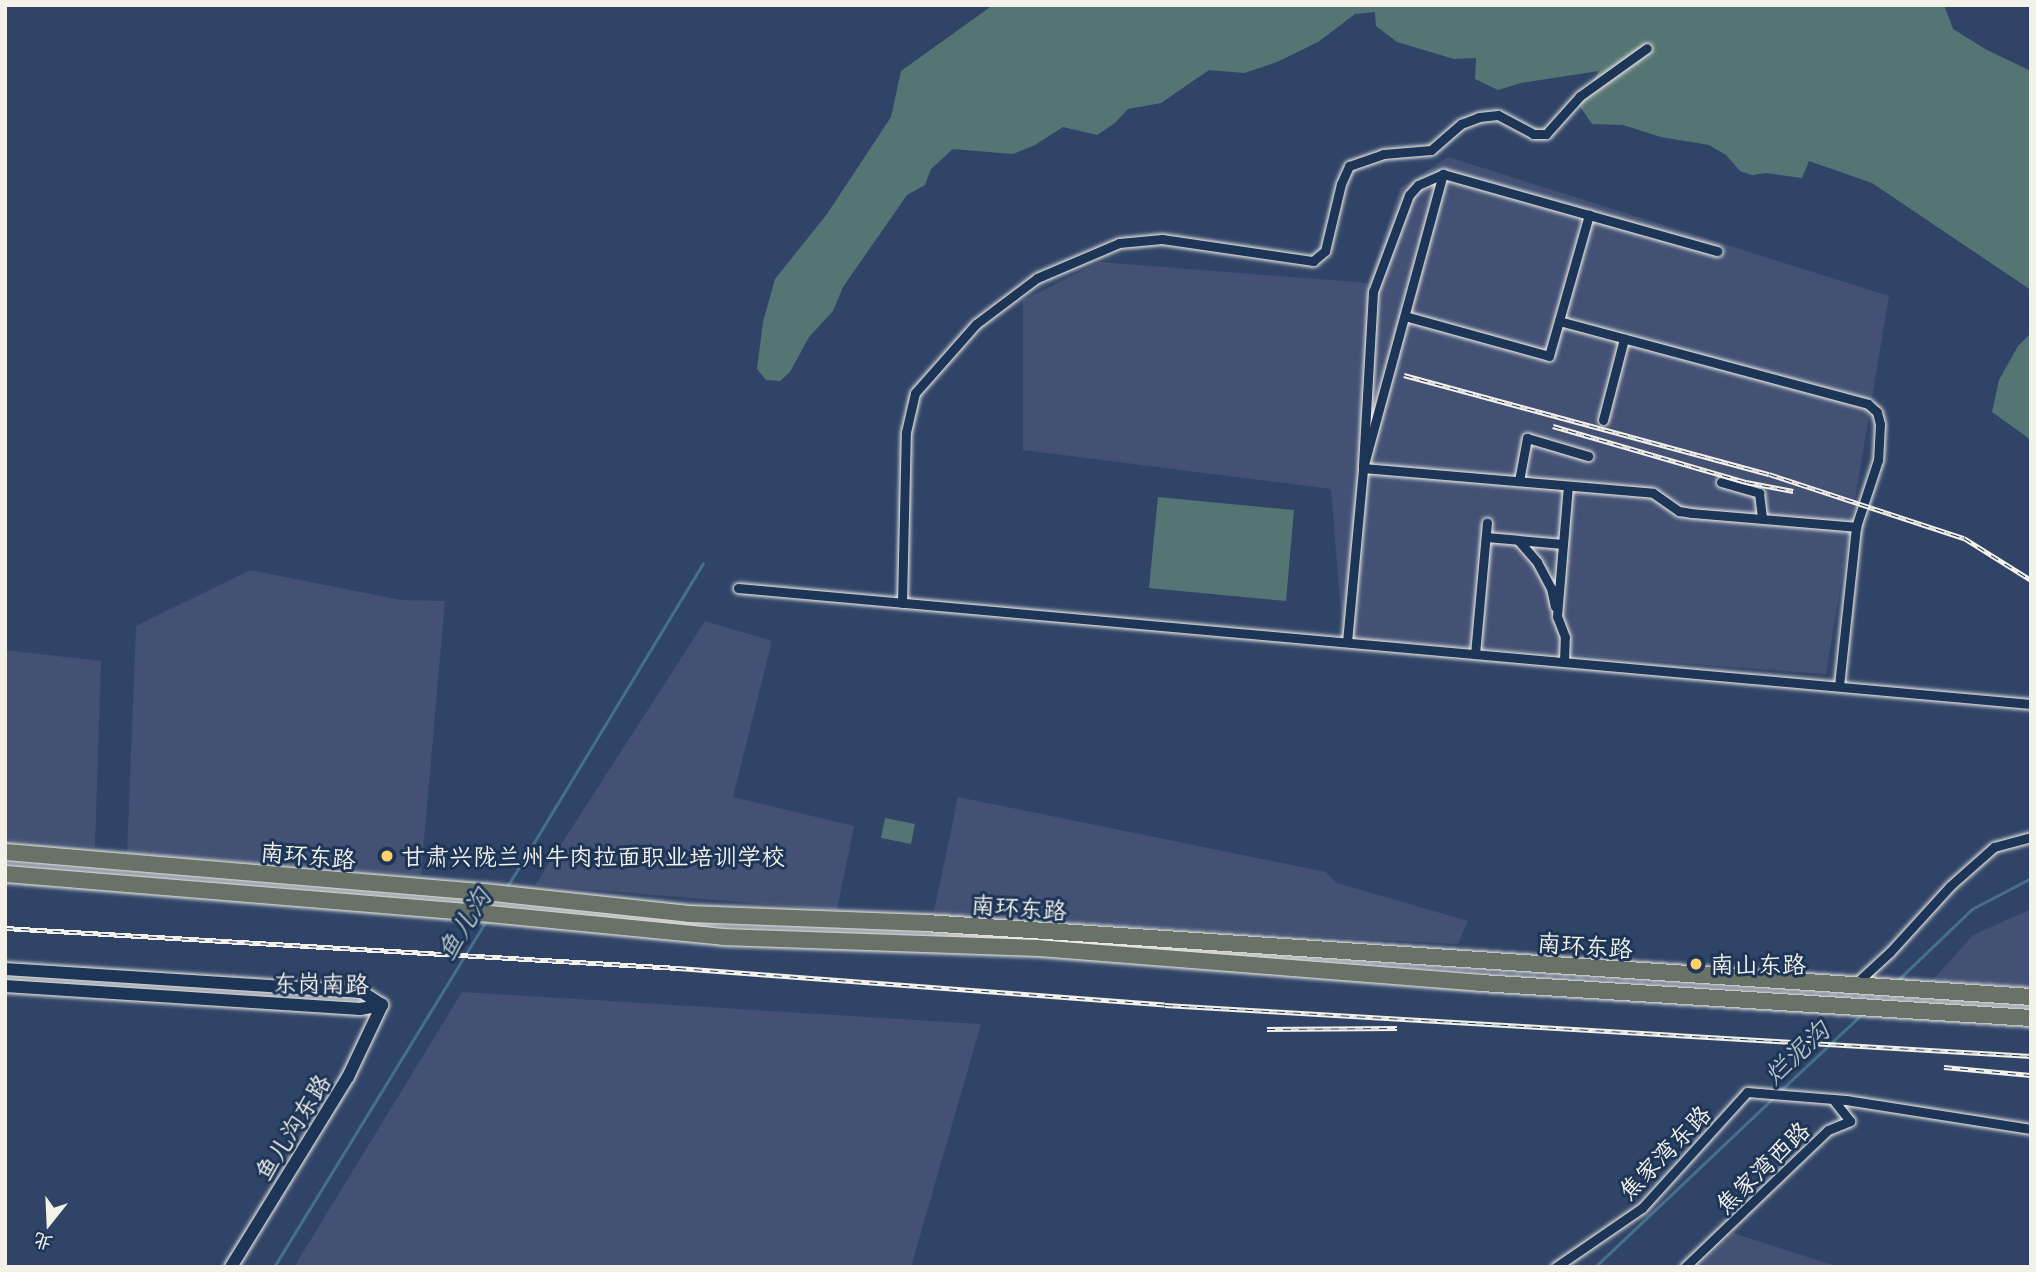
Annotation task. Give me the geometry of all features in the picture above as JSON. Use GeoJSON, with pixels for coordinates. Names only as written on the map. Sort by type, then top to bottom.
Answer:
{"type":"FeatureCollection","features":[{"type":"Feature","properties":{"kind":"highway","name":"南环东路"},"geometry":{"type":"LineString","coordinates":[[5,852],[493,893],[724,916],[926,923],[2031,998]]}},
{"type":"Feature","properties":{"kind":"highway","name":"南环东路"},"geometry":{"type":"LineString","coordinates":[[5,874],[480,912],[723,937],[1038,947],[1853,1008],[2031,1018]]}},
{"type":"Feature","properties":{"kind":"highway"},"geometry":{"type":"LineString","coordinates":[[723,937],[724,916]]}},
{"type":"Feature","properties":{"kind":"street"},"geometry":{"type":"LineString","coordinates":[[902,603],[906,432],[915,393],[976,324],[1037,278],[1119,243],[1162,239],[1313,261],[1325,251],[1341,184],[1349,166],[1383,154],[1431,150],[1461,124],[1479,117],[1498,115],[1533,134],[1546,134],[1580,96],[1647,48]]}},
{"type":"Feature","properties":{"kind":"street"},"geometry":{"type":"LineString","coordinates":[[1347,642],[1363,468],[1373,292],[1409,195],[1419,185],[1443,174],[1717,251]]}},
{"type":"Feature","properties":{"kind":"street"},"geometry":{"type":"LineString","coordinates":[[1363,468],[1443,174]]}},
{"type":"Feature","properties":{"kind":"street"},"geometry":{"type":"LineString","coordinates":[[1405,316],[1549,356],[1589,215]]}},
{"type":"Feature","properties":{"kind":"street"},"geometry":{"type":"LineString","coordinates":[[1559,321],[1873,407],[1879,418],[1878,460],[1856,527],[1839,686]]}},
{"type":"Feature","properties":{"kind":"street"},"geometry":{"type":"LineString","coordinates":[[1603,420],[1624,339]]}},
{"type":"Feature","properties":{"kind":"street"},"geometry":{"type":"LineString","coordinates":[[1518,481],[1527,438],[1588,456]]}},
{"type":"Feature","properties":{"kind":"street"},"geometry":{"type":"LineString","coordinates":[[1363,468],[1653,493],[1679,511],[1856,527]]}},
{"type":"Feature","properties":{"kind":"street"},"geometry":{"type":"LineString","coordinates":[[1721,482],[1759,493],[1762,519]]}},
{"type":"Feature","properties":{"kind":"street"},"geometry":{"type":"LineString","coordinates":[[1557,616],[1568,485]]}},
{"type":"Feature","properties":{"kind":"street"},"geometry":{"type":"LineString","coordinates":[[1475,654],[1487,523]]}},
{"type":"Feature","properties":{"kind":"street"},"geometry":{"type":"LineString","coordinates":[[1486,537],[1563,544]]}},
{"type":"Feature","properties":{"kind":"street"},"geometry":{"type":"LineString","coordinates":[[1518,540],[1537,562],[1551,588],[1565,637],[1564,662]]}},
{"type":"Feature","properties":{"kind":"street"},"geometry":{"type":"LineString","coordinates":[[738,588],[2031,704]]}},
{"type":"Feature","properties":{"kind":"street"},"geometry":{"type":"LineString","coordinates":[[1858,988],[1950,886],[1994,847],[2031,837]]}},
{"type":"Feature","properties":{"kind":"street","name":"东岗南路"},"geometry":{"type":"LineString","coordinates":[[5,969],[362,992],[382,1006]]}},
{"type":"Feature","properties":{"kind":"street","name":"东岗南路"},"geometry":{"type":"LineString","coordinates":[[5,986],[360,1009],[382,1006]]}},
{"type":"Feature","properties":{"kind":"street","name":"鱼儿沟东路"},"geometry":{"type":"LineString","coordinates":[[231,1267],[348,1077],[382,1006]]}},
{"type":"Feature","properties":{"kind":"street","name":"焦家湾东路"},"geometry":{"type":"LineString","coordinates":[[1556,1267],[1642,1208],[1747,1091],[1833,1099]]}},
{"type":"Feature","properties":{"kind":"street"},"geometry":{"type":"LineString","coordinates":[[1833,1099],[2031,1129]]}},
{"type":"Feature","properties":{"kind":"street","name":"焦家湾西路"},"geometry":{"type":"LineString","coordinates":[[1685,1267],[1828,1130],[1850,1121],[1833,1099]]}},
{"type":"Feature","properties":{"kind":"shaded area"},"geometry":{"type":"Polygon","coordinates":[[[1448,157],[1889,296],[1826,674],[1343,638],[1331,489],[1023,450],[1023,300],[1100,262],[1368,283],[1400,188],[1448,157]]]}},
{"type":"Feature","properties":{"kind":"shaded area"},"geometry":{"type":"Polygon","coordinates":[[[250,570],[401,600],[445,601],[421,875],[127,853],[136,626],[250,570]]]}},
{"type":"Feature","properties":{"kind":"shaded area"},"geometry":{"type":"Polygon","coordinates":[[[705,621],[772,641],[733,797],[854,826],[837,910],[535,885],[705,621]]]}},
{"type":"Feature","properties":{"kind":"shaded area"},"geometry":{"type":"Polygon","coordinates":[[[5,650],[101,661],[95,847],[5,840],[5,650]]]}},
{"type":"Feature","properties":{"kind":"shaded area"},"geometry":{"type":"Polygon","coordinates":[[[958,797],[1326,872],[1337,883],[1468,921],[1458,944],[933,916],[958,797]]]}},
{"type":"Feature","properties":{"kind":"shaded area"},"geometry":{"type":"Polygon","coordinates":[[[2031,909],[2031,988],[1932,981],[1973,935],[2031,909]]]}},
{"type":"Feature","properties":{"kind":"shaded area"},"geometry":{"type":"Polygon","coordinates":[[[462,992],[981,1024],[911,1267],[294,1267],[462,992]]]}},
{"type":"Feature","properties":{"kind":"shaded area"},"geometry":{"type":"Polygon","coordinates":[[[1733,1233],[1839,1267],[1697,1267],[1733,1233]]]}},
{"type":"Feature","properties":{"kind":"green space"},"geometry":{"type":"Polygon","coordinates":[[[993,5],[1944,5],[1953,29],[1987,50],[2031,71],[2031,290],[1872,183],[1809,161],[1802,178],[1766,173],[1752,175],[1740,171],[1726,155],[1709,145],[1661,137],[1623,125],[1592,124],[1579,105],[1599,71],[1521,83],[1498,90],[1475,79],[1476,58],[1454,59],[1397,42],[1376,26],[1375,12],[1355,14],[1318,42],[1277,62],[1244,73],[1209,70],[1161,103],[1128,109],[1115,123],[1097,135],[1063,127],[1035,145],[1013,154],[953,149],[931,169],[925,185],[907,195],[843,287],[833,311],[809,337],[790,372],[780,381],[766,380],[757,369],[763,322],[775,279],[827,214],[891,117],[901,71],[993,5]]]}},
{"type":"Feature","properties":{"kind":"green space"},"geometry":{"type":"Polygon","coordinates":[[[2031,333],[2031,440],[1992,412],[1999,380],[2018,346],[2031,333]]]}},
{"type":"Feature","properties":{"kind":"green space"},"geometry":{"type":"Polygon","coordinates":[[[1158,497],[1294,510],[1286,601],[1149,588],[1158,497]]]}},
{"type":"Feature","properties":{"kind":"green space"},"geometry":{"type":"Polygon","coordinates":[[[885,818],[915,824],[911,844],[881,838],[885,818]]]}},
{"type":"Feature","properties":{"kind":"waterway","name":"鱼儿沟"},"geometry":{"type":"LineString","coordinates":[[507,887],[703,564]]}},
{"type":"Feature","properties":{"kind":"waterway","name":"烂泥沟"},"geometry":{"type":"LineString","coordinates":[[1896,982],[1972,909],[2031,878]]}},
{"type":"Feature","properties":{"kind":"waterway","name":"鱼儿沟"},"geometry":{"type":"LineString","coordinates":[[274,1267],[487,919]]}},
{"type":"Feature","properties":{"kind":"waterway","name":"烂泥沟"},"geometry":{"type":"LineString","coordinates":[[1779,1092],[1863,1013]]}},
{"type":"Feature","properties":{"kind":"waterway","name":"烂泥沟"},"geometry":{"type":"LineString","coordinates":[[1595,1267],[1774,1097]]}},
{"type":"Feature","properties":{"kind":"railway"},"geometry":{"type":"LineString","coordinates":[[1404,375],[1769,474],[1964,538],[2031,580]]}},
{"type":"Feature","properties":{"kind":"railway"},"geometry":{"type":"LineString","coordinates":[[1553,426],[1746,482],[1793,491]]}},
{"type":"Feature","properties":{"kind":"railway"},"geometry":{"type":"LineString","coordinates":[[5,928],[678,968],[1165,1005],[2031,1056]]}},
{"type":"Feature","properties":{"kind":"railway"},"geometry":{"type":"LineString","coordinates":[[1267,1029],[1397,1028]]}},
{"type":"Feature","properties":{"kind":"railway"},"geometry":{"type":"LineString","coordinates":[[1944,1067],[2031,1075]]}},
{"type":"Feature","properties":{"kind":"place","name":"甘肃兴陇兰州牛肉拉面职业培训学校"},"geometry":{"type":"Point","coordinates":[387,856]}},
{"type":"Feature","properties":{"kind":"place","name":"南山东路"},"geometry":{"type":"Point","coordinates":[1696,964]}}]}
